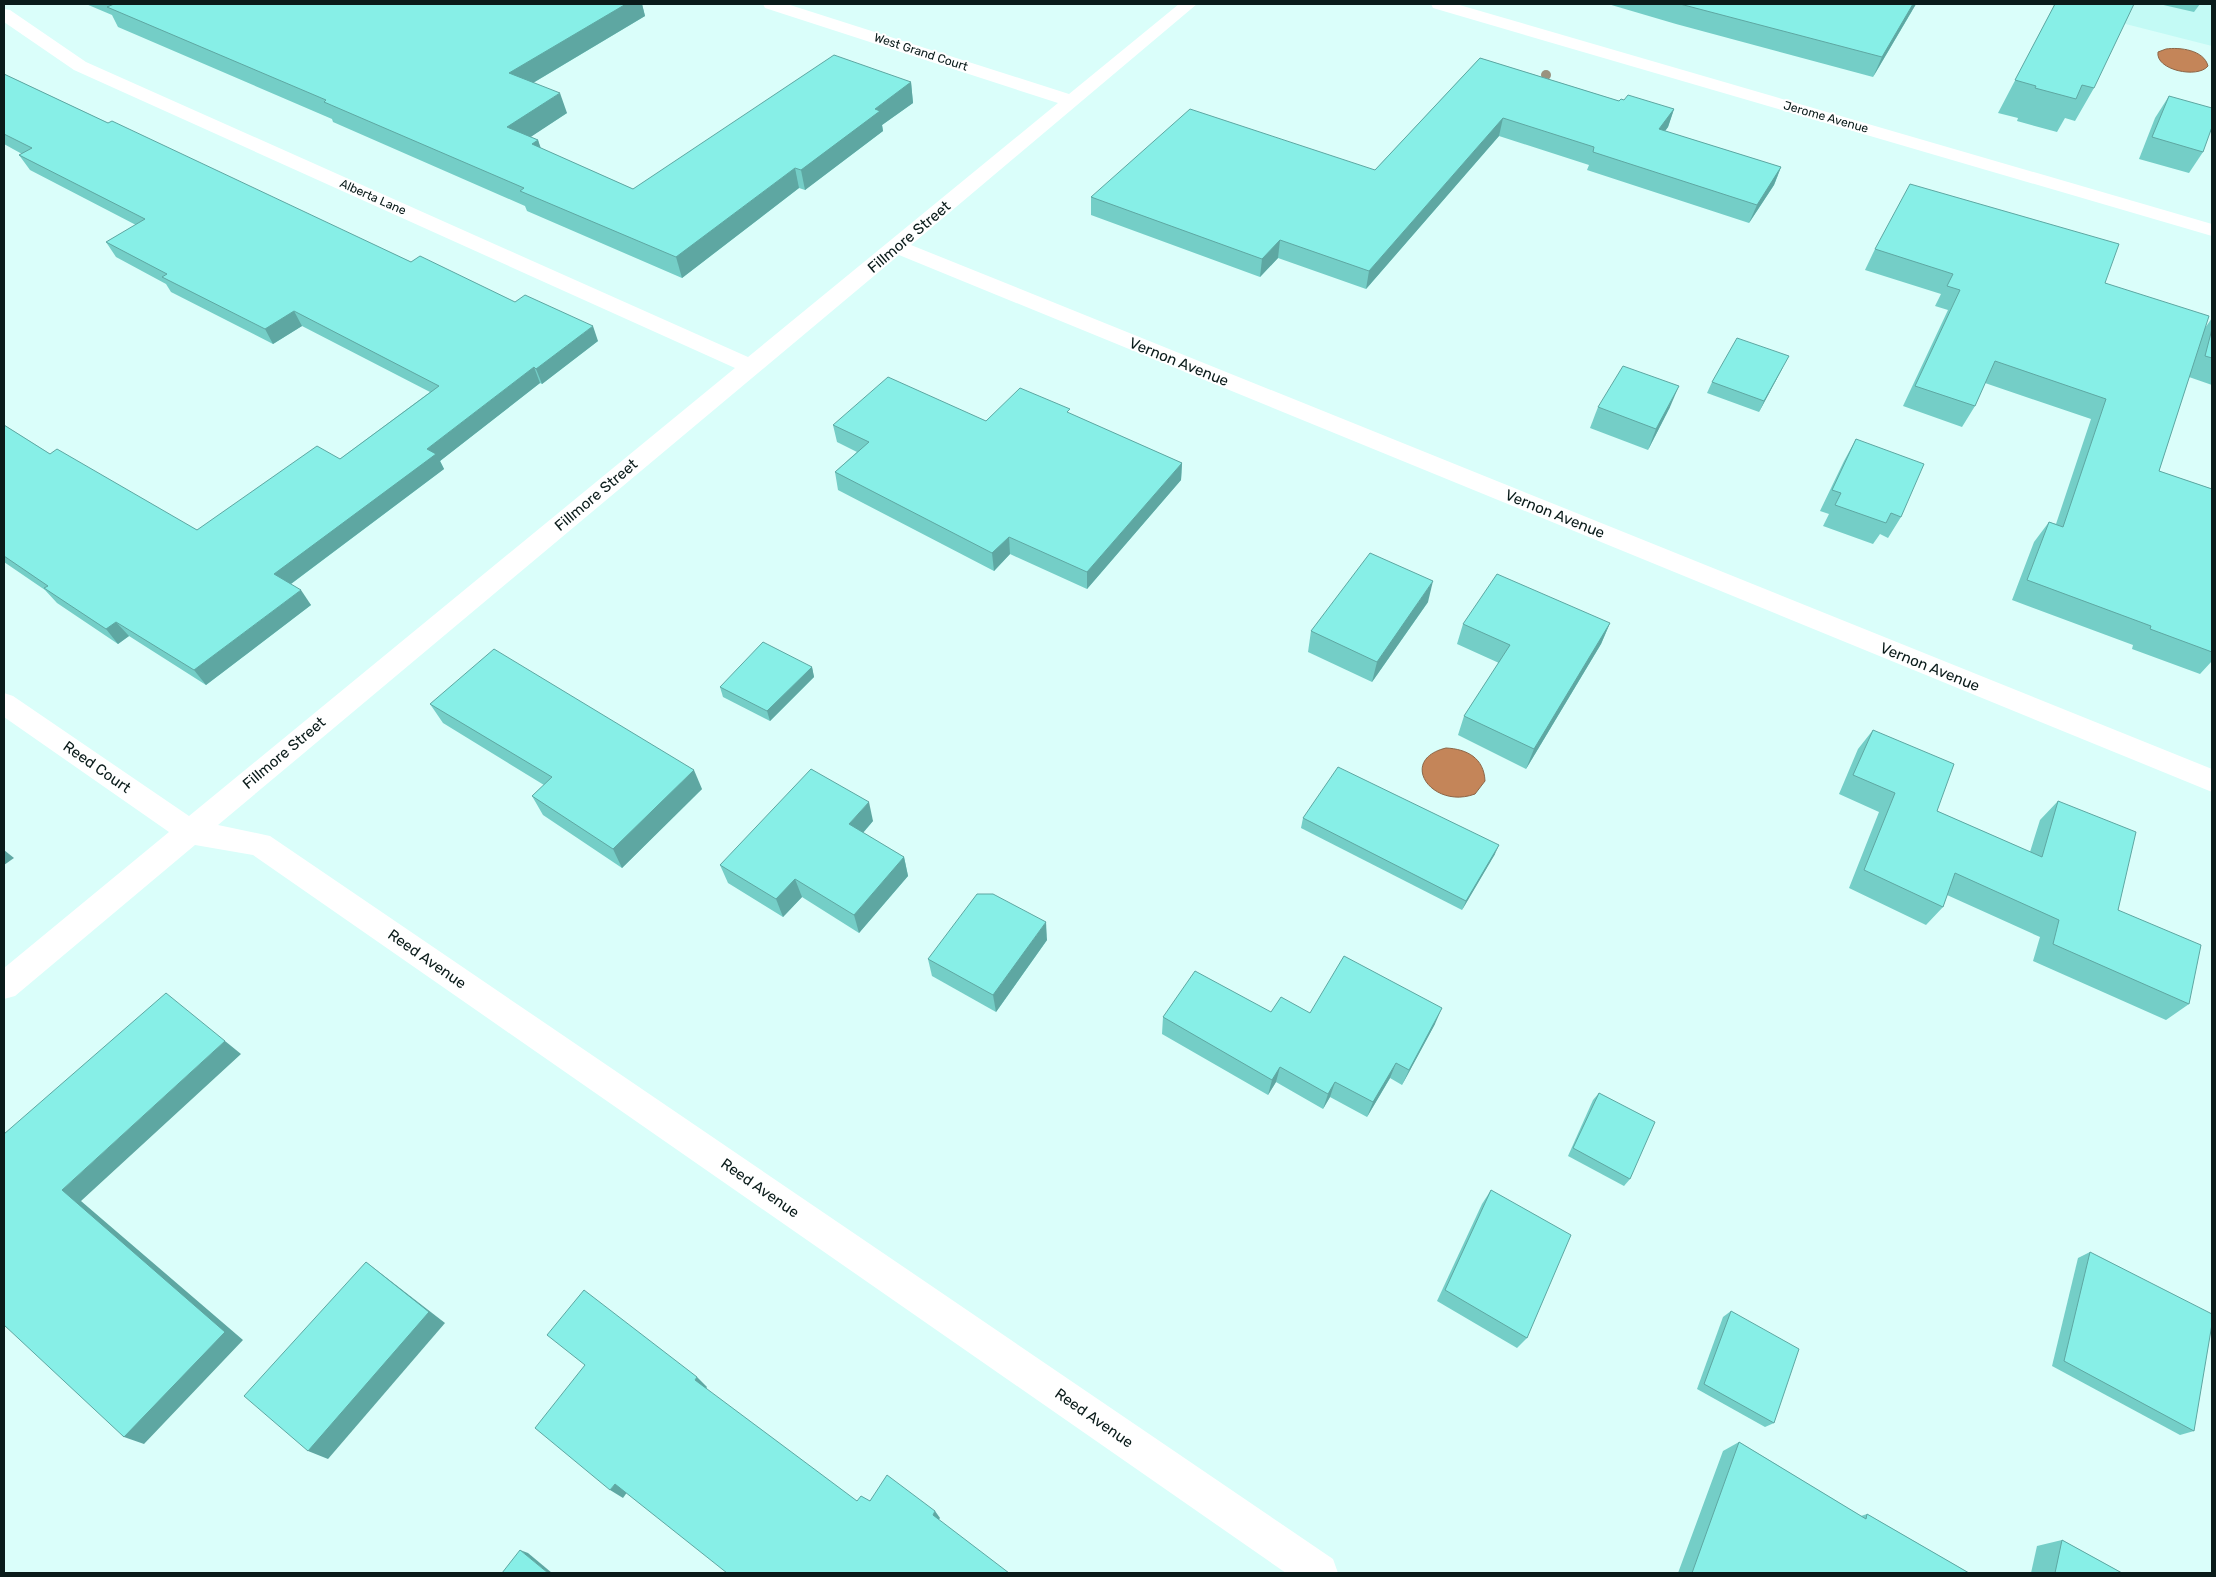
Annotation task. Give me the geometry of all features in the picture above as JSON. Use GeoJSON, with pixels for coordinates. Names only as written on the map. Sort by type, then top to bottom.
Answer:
{"type":"FeatureCollection","features":[{"type":"Feature","properties":{"kind":"street","name":"West Grand Court"},"geometry":{"type":"LineString","coordinates":[[771,4],[1070,101]]}},
{"type":"Feature","properties":{"kind":"street","name":"Fillmore Street"},"geometry":{"type":"LineString","coordinates":[[4,986],[1189,4]]}},
{"type":"Feature","properties":{"kind":"street","name":"Jerome Avenue"},"geometry":{"type":"LineString","coordinates":[[1439,4],[2212,230]]}},
{"type":"Feature","properties":{"kind":"street","name":"Alberta Lane"},"geometry":{"type":"LineString","coordinates":[[4,14],[80,66],[751,367]]}},
{"type":"Feature","properties":{"kind":"street","name":"Vernon Avenue"},"geometry":{"type":"LineString","coordinates":[[897,247],[2212,781]]}},
{"type":"Feature","properties":{"kind":"street","name":"Reed Court"},"geometry":{"type":"LineString","coordinates":[[4,703],[190,832]]}},
{"type":"Feature","properties":{"kind":"street","name":"Reed Avenue"},"geometry":{"type":"LineString","coordinates":[[190,832],[260,844],[1319,1573]]}},
{"type":"Feature","properties":{"kind":"shaded area"},"geometry":{"type":"Polygon","coordinates":[[[2047,4],[2212,4],[2212,46],[2047,4]]]}},
{"type":"Feature","properties":{"kind":"shaded area"},"geometry":{"type":"Polygon","coordinates":[[[2166,49],[2184,49],[2197,53],[2202,56],[2208,66],[2196,72],[2178,71],[2170,68],[2163,64],[2159,58],[2158,52],[2166,49]]]}},
{"type":"Feature","properties":{"kind":"shaded area"},"geometry":{"type":"Polygon","coordinates":[[[1446,748],[1461,750],[1478,761],[1484,773],[1485,781],[1475,794],[1459,797],[1445,795],[1434,790],[1426,781],[1422,772],[1424,762],[1431,754],[1446,748]]]}},
{"type":"Feature","properties":{"kind":"building"},"geometry":{"type":"Polygon","coordinates":[[[114,4],[626,4],[509,73],[560,93],[507,127],[538,140],[532,144],[633,189],[834,55],[911,82],[875,109],[880,111],[801,170],[795,168],[676,257],[520,191],[524,188],[324,102],[326,100],[107,7],[114,4]]]}},
{"type":"Feature","properties":{"kind":"building"},"geometry":{"type":"Polygon","coordinates":[[[1680,4],[1913,4],[1882,57],[1680,4]]]}},
{"type":"Feature","properties":{"kind":"building"},"geometry":{"type":"Polygon","coordinates":[[[2055,4],[2134,4],[2094,88],[2082,85],[2076,99],[2035,88],[2036,86],[2015,80],[2055,4]]]}},
{"type":"Feature","properties":{"kind":"building"},"geometry":{"type":"Polygon","coordinates":[[[1480,58],[1619,101],[1621,99],[1624,100],[1628,95],[1674,109],[1659,129],[1781,167],[1757,205],[1593,152],[1594,147],[1503,118],[1369,271],[1280,240],[1262,259],[1091,197],[1190,109],[1375,170],[1480,58]]]}},
{"type":"Feature","properties":{"kind":"building"},"geometry":{"type":"Polygon","coordinates":[[[4,74],[108,123],[112,121],[411,262],[420,256],[515,302],[525,295],[593,326],[536,369],[534,367],[427,449],[436,454],[274,574],[301,590],[194,670],[116,622],[106,629],[44,588],[48,586],[4,556],[4,425],[50,454],[57,449],[197,530],[317,446],[340,459],[439,386],[294,311],[265,329],[162,277],[167,274],[106,242],[145,219],[19,155],[32,148],[4,134],[4,74]]]}},
{"type":"Feature","properties":{"kind":"building"},"geometry":{"type":"Polygon","coordinates":[[[2169,96],[2212,108],[2212,127],[2203,152],[2152,137],[2169,96]]]}},
{"type":"Feature","properties":{"kind":"building"},"geometry":{"type":"Polygon","coordinates":[[[1910,184],[2119,244],[2105,283],[2209,316],[2159,471],[2212,489],[2212,652],[2150,629],[2151,626],[2027,580],[2049,522],[2063,527],[2106,399],[1995,361],[1975,406],[1915,386],[1960,290],[1947,286],[1953,274],[1875,249],[1910,184]]]}},
{"type":"Feature","properties":{"kind":"building"},"geometry":{"type":"Polygon","coordinates":[[[2212,329],[2212,358],[2205,356],[2212,329]]]}},
{"type":"Feature","properties":{"kind":"building"},"geometry":{"type":"Polygon","coordinates":[[[1737,338],[1789,356],[1764,401],[1712,382],[1737,338]]]}},
{"type":"Feature","properties":{"kind":"building"},"geometry":{"type":"Polygon","coordinates":[[[1623,366],[1679,386],[1656,429],[1598,407],[1623,366]]]}},
{"type":"Feature","properties":{"kind":"building"},"geometry":{"type":"Polygon","coordinates":[[[888,377],[986,421],[1020,388],[1070,409],[1067,412],[1182,463],[1087,572],[1009,537],[992,553],[835,472],[869,442],[833,425],[888,377]]]}},
{"type":"Feature","properties":{"kind":"building"},"geometry":{"type":"Polygon","coordinates":[[[1856,439],[1924,464],[1901,517],[1891,513],[1886,523],[1835,505],[1841,493],[1832,490],[1856,439]]]}},
{"type":"Feature","properties":{"kind":"building"},"geometry":{"type":"Polygon","coordinates":[[[1370,553],[1433,581],[1377,662],[1311,631],[1370,553]]]}},
{"type":"Feature","properties":{"kind":"building"},"geometry":{"type":"Polygon","coordinates":[[[1497,574],[1610,623],[1534,749],[1464,716],[1510,645],[1463,624],[1497,574]]]}},
{"type":"Feature","properties":{"kind":"building"},"geometry":{"type":"Polygon","coordinates":[[[763,642],[812,667],[767,711],[720,687],[763,642]]]}},
{"type":"Feature","properties":{"kind":"building"},"geometry":{"type":"Polygon","coordinates":[[[494,649],[694,770],[613,849],[532,796],[552,777],[430,704],[494,649]]]}},
{"type":"Feature","properties":{"kind":"building"},"geometry":{"type":"Polygon","coordinates":[[[1873,730],[1954,764],[1937,811],[2042,857],[2058,801],[2136,832],[2118,910],[2201,945],[2189,1004],[2053,944],[2059,920],[1955,873],[1943,907],[1864,870],[1895,793],[1853,775],[1873,730]]]}},
{"type":"Feature","properties":{"kind":"building"},"geometry":{"type":"Polygon","coordinates":[[[1338,767],[1499,845],[1466,901],[1303,818],[1338,767]]]}},
{"type":"Feature","properties":{"kind":"building"},"geometry":{"type":"Polygon","coordinates":[[[811,769],[869,802],[849,824],[904,857],[854,915],[795,879],[776,899],[720,865],[811,769]]]}},
{"type":"Feature","properties":{"kind":"building"},"geometry":{"type":"Polygon","coordinates":[[[977,894],[993,894],[1046,922],[993,995],[928,959],[977,894]]]}},
{"type":"Feature","properties":{"kind":"building"},"geometry":{"type":"Polygon","coordinates":[[[1344,956],[1442,1008],[1409,1070],[1396,1063],[1373,1102],[1335,1082],[1328,1094],[1280,1067],[1272,1080],[1163,1017],[1195,971],[1271,1012],[1281,997],[1310,1013],[1344,956]]]}},
{"type":"Feature","properties":{"kind":"building"},"geometry":{"type":"Polygon","coordinates":[[[166,993],[225,1041],[62,1190],[225,1332],[124,1437],[4,1325],[4,1134],[166,993]]]}},
{"type":"Feature","properties":{"kind":"building"},"geometry":{"type":"Polygon","coordinates":[[[1599,1093],[1655,1122],[1630,1179],[1573,1148],[1599,1093]]]}},
{"type":"Feature","properties":{"kind":"building"},"geometry":{"type":"Polygon","coordinates":[[[1491,1190],[1571,1235],[1527,1338],[1445,1290],[1491,1190]]]}},
{"type":"Feature","properties":{"kind":"building"},"geometry":{"type":"Polygon","coordinates":[[[2090,1252],[2212,1314],[2212,1324],[2194,1431],[2064,1361],[2090,1252]]]}},
{"type":"Feature","properties":{"kind":"building"},"geometry":{"type":"Polygon","coordinates":[[[366,1262],[429,1312],[308,1451],[244,1396],[366,1262]]]}},
{"type":"Feature","properties":{"kind":"building"},"geometry":{"type":"Polygon","coordinates":[[[584,1290],[697,1377],[695,1380],[857,1501],[861,1496],[870,1501],[887,1475],[935,1511],[933,1515],[1009,1573],[727,1573],[615,1484],[610,1490],[535,1428],[585,1365],[547,1335],[584,1290]]]}},
{"type":"Feature","properties":{"kind":"building"},"geometry":{"type":"Polygon","coordinates":[[[1731,1311],[1799,1349],[1774,1423],[1704,1384],[1731,1311]]]}},
{"type":"Feature","properties":{"kind":"building"},"geometry":{"type":"Polygon","coordinates":[[[1739,1442],[1866,1519],[1867,1514],[1969,1573],[1692,1573],[1739,1442]]]}},
{"type":"Feature","properties":{"kind":"building"},"geometry":{"type":"Polygon","coordinates":[[[2062,1540],[2122,1573],[2055,1573],[2062,1540]]]}},
{"type":"Feature","properties":{"kind":"building"},"geometry":{"type":"Polygon","coordinates":[[[520,1550],[548,1573],[502,1573],[520,1550]]]}}]}
